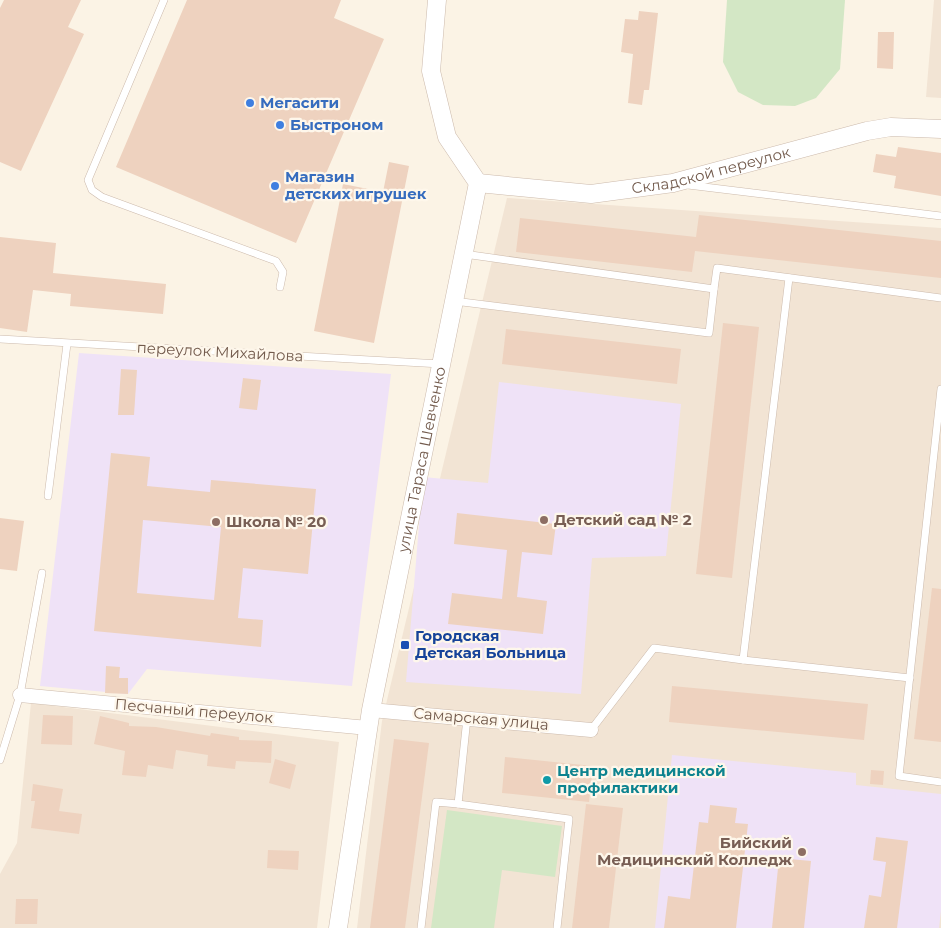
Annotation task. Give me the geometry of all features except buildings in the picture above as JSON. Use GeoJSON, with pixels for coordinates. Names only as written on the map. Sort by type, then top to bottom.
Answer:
{"type":"FeatureCollection","features":[{"type":"Feature","properties":{"kind":"street"},"geometry":{"type":"LineString","coordinates":[[437,0],[431,71],[447,137],[478,183]]}},
{"type":"Feature","properties":{"kind":"street","name":"Складской переулок"},"geometry":{"type":"LineString","coordinates":[[478,183],[591,194],[673,183],[867,131],[891,127],[941,129]]}},
{"type":"Feature","properties":{"kind":"street","name":"улица Тараса Шевченко"},"geometry":{"type":"LineString","coordinates":[[338,928],[370,710],[478,183]]}},
{"type":"Feature","properties":{"kind":"street","name":"Песчаный переулок"},"geometry":{"type":"LineString","coordinates":[[20,695],[368,728]]}},
{"type":"Feature","properties":{"kind":"street","name":"Самарская улица"},"geometry":{"type":"LineString","coordinates":[[370,710],[467,717],[591,730]]}},
{"type":"Feature","properties":{"kind":"lane"},"geometry":{"type":"LineString","coordinates":[[164,0],[88,180],[92,190],[102,197],[276,260],[283,272],[280,287]]}},
{"type":"Feature","properties":{"kind":"lane"},"geometry":{"type":"LineString","coordinates":[[673,183],[941,216]]}},
{"type":"Feature","properties":{"kind":"lane"},"geometry":{"type":"LineString","coordinates":[[464,254],[714,289]]}},
{"type":"Feature","properties":{"kind":"lane"},"geometry":{"type":"LineString","coordinates":[[454,301],[709,333],[717,268],[941,298]]}},
{"type":"Feature","properties":{"kind":"lane"},"geometry":{"type":"LineString","coordinates":[[743,660],[789,278]]}},
{"type":"Feature","properties":{"kind":"lane","name":"переулок Михайлова"},"geometry":{"type":"LineString","coordinates":[[0,339],[441,364]]}},
{"type":"Feature","properties":{"kind":"lane"},"geometry":{"type":"LineString","coordinates":[[48,496],[67,344]]}},
{"type":"Feature","properties":{"kind":"lane"},"geometry":{"type":"LineString","coordinates":[[941,388],[899,776],[941,782]]}},
{"type":"Feature","properties":{"kind":"lane"},"geometry":{"type":"LineString","coordinates":[[0,760],[20,695],[42,573]]}},
{"type":"Feature","properties":{"kind":"lane"},"geometry":{"type":"LineString","coordinates":[[591,730],[654,648],[743,660],[910,678]]}},
{"type":"Feature","properties":{"kind":"lane"},"geometry":{"type":"LineString","coordinates":[[458,804],[467,717]]}},
{"type":"Feature","properties":{"kind":"lane"},"geometry":{"type":"LineString","coordinates":[[421,928],[436,802],[569,819],[557,928]]}},
{"type":"Feature","properties":{"kind":"shaded area"},"geometry":{"type":"Polygon","coordinates":[[[934,0],[941,0],[941,98],[926,97],[934,0]]]}},
{"type":"Feature","properties":{"kind":"shaded area"},"geometry":{"type":"Polygon","coordinates":[[[507,198],[941,228],[941,928],[357,928],[382,721],[507,198]]]}},
{"type":"Feature","properties":{"kind":"shaded area","name":"Школа № 20"},"geometry":{"type":"Polygon","coordinates":[[[79,353],[391,374],[352,686],[147,669],[128,694],[40,686],[79,353]]]}},
{"type":"Feature","properties":{"kind":"shaded area","name":"Детский сад № 2"},"geometry":{"type":"Polygon","coordinates":[[[499,382],[681,404],[666,556],[592,558],[581,694],[406,682],[423,477],[488,483],[499,382]]]}},
{"type":"Feature","properties":{"kind":"shaded area"},"geometry":{"type":"Polygon","coordinates":[[[31,703],[339,742],[317,928],[0,928],[0,874],[17,843],[31,703]]]}},
{"type":"Feature","properties":{"kind":"shaded area","name":"Бийский Медицинский Колледж"},"geometry":{"type":"Polygon","coordinates":[[[672,755],[856,773],[856,785],[941,794],[941,911],[939,928],[655,928],[672,755]]]}},
{"type":"Feature","properties":{"kind":"green space"},"geometry":{"type":"Polygon","coordinates":[[[727,0],[845,0],[840,69],[816,98],[795,106],[763,105],[738,92],[723,62],[727,0]]]}},
{"type":"Feature","properties":{"kind":"green space"},"geometry":{"type":"Polygon","coordinates":[[[447,810],[562,826],[555,877],[502,870],[494,928],[431,928],[447,810]]]}},
{"type":"Feature","properties":{"kind":"place","name":"Мегасити"},"geometry":{"type":"Point","coordinates":[250,103]}},
{"type":"Feature","properties":{"kind":"place","name":"Быстроном"},"geometry":{"type":"Point","coordinates":[280,125]}},
{"type":"Feature","properties":{"kind":"place","name":"Магазин детских игрушек"},"geometry":{"type":"Point","coordinates":[275,186]}},
{"type":"Feature","properties":{"kind":"place","name":"Детский сад № 2"},"geometry":{"type":"Point","coordinates":[544,520]}},
{"type":"Feature","properties":{"kind":"place","name":"Школа № 20"},"geometry":{"type":"Point","coordinates":[216,522]}},
{"type":"Feature","properties":{"kind":"place","name":"Городская Детская Больница"},"geometry":{"type":"Point","coordinates":[405,645]}},
{"type":"Feature","properties":{"kind":"place","name":"Центр медицинской профилактики"},"geometry":{"type":"Point","coordinates":[547,780]}},
{"type":"Feature","properties":{"kind":"place","name":"Бийский Медицинский Колледж"},"geometry":{"type":"Point","coordinates":[802,852]}}]}
